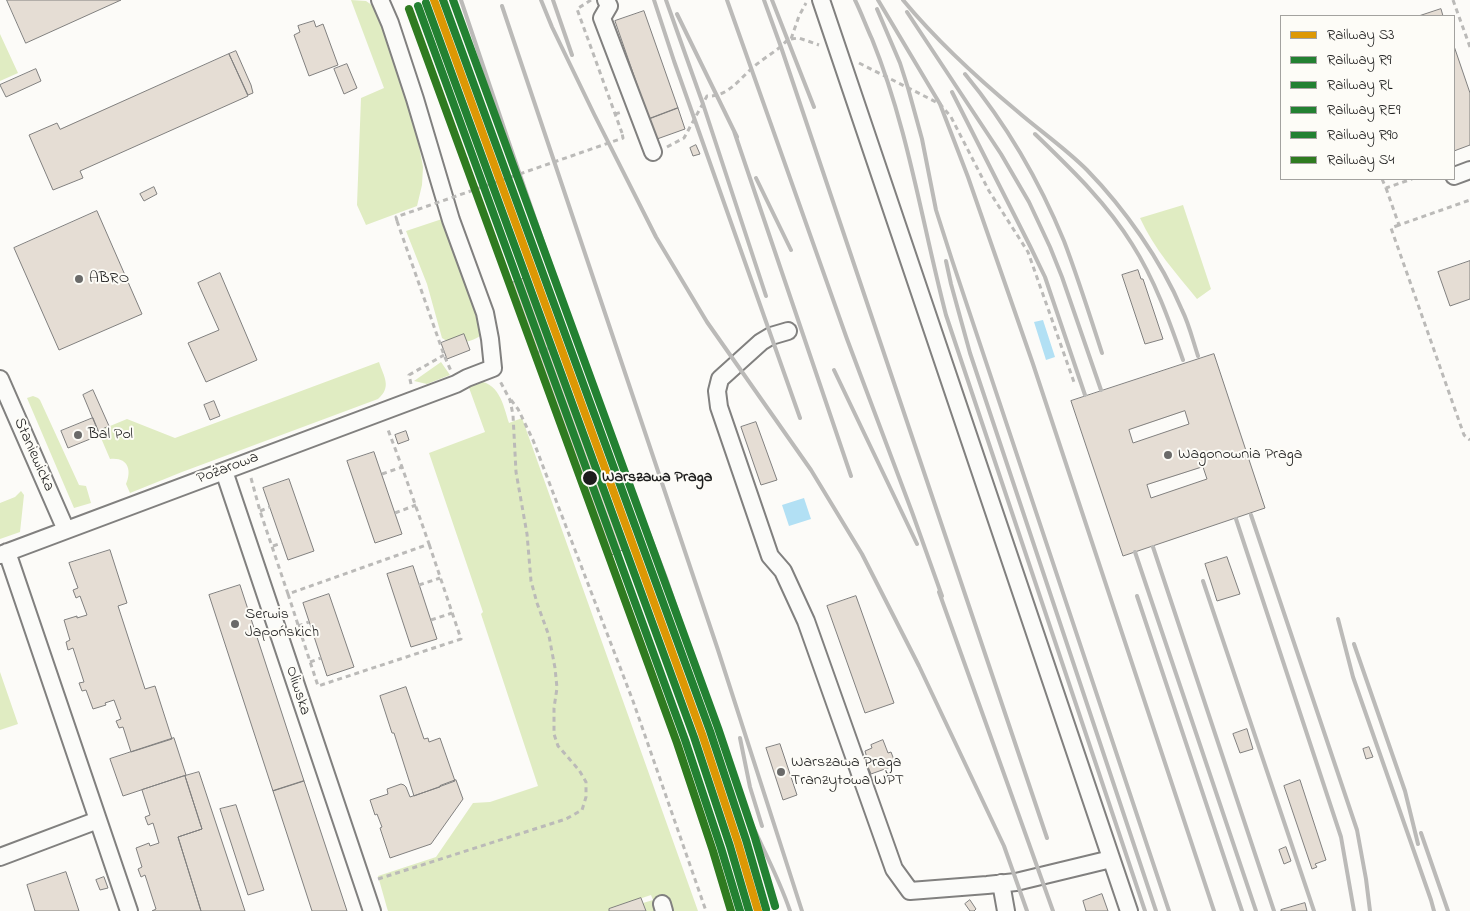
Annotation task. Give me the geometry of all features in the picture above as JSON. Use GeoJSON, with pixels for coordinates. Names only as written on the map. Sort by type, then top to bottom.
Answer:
{"type":"FeatureCollection","features":[{"type":"Feature","properties":{"kind":"street"},"geometry":{"type":"LineString","coordinates":[[380,0],[390,23],[415,99],[451,220],[485,313],[493,368]]}},
{"type":"Feature","properties":{"kind":"street"},"geometry":{"type":"LineString","coordinates":[[606,0],[609,6],[602,18],[653,152]]}},
{"type":"Feature","properties":{"kind":"street"},"geometry":{"type":"LineString","coordinates":[[820,0],[1129,911]]}},
{"type":"Feature","properties":{"kind":"street"},"geometry":{"type":"LineString","coordinates":[[1455,175],[1470,170]]}},
{"type":"Feature","properties":{"kind":"street"},"geometry":{"type":"LineString","coordinates":[[788,331],[771,336],[761,342],[720,379],[717,391],[719,407],[770,556],[783,571],[806,621],[894,869],[910,891],[1016,882],[1111,859]]}},
{"type":"Feature","properties":{"kind":"street","name":"Pożarowa"},"geometry":{"type":"LineString","coordinates":[[4,553],[456,384],[493,368]]}},
{"type":"Feature","properties":{"kind":"street","name":"Staniewicka"},"geometry":{"type":"LineString","coordinates":[[0,379],[66,530]]}},
{"type":"Feature","properties":{"kind":"street","name":"Oliwska"},"geometry":{"type":"LineString","coordinates":[[224,471],[372,911]]}},
{"type":"Feature","properties":{"kind":"street"},"geometry":{"type":"LineString","coordinates":[[4,553],[129,911]]}},
{"type":"Feature","properties":{"kind":"street"},"geometry":{"type":"LineString","coordinates":[[0,857],[98,820]]}},
{"type":"Feature","properties":{"kind":"street"},"geometry":{"type":"LineString","coordinates":[[1001,883],[1006,911]]}},
{"type":"Feature","properties":{"kind":"path"},"geometry":{"type":"LineString","coordinates":[[456,384],[443,353],[396,218],[482,184],[623,138],[577,9],[591,0]]}},
{"type":"Feature","properties":{"kind":"path"},"geometry":{"type":"LineString","coordinates":[[791,39],[799,16],[808,0]]}},
{"type":"Feature","properties":{"kind":"path"},"geometry":{"type":"LineString","coordinates":[[1453,0],[1470,47]]}},
{"type":"Feature","properties":{"kind":"path"},"geometry":{"type":"LineString","coordinates":[[653,152],[684,138],[707,96],[717,96],[735,85],[752,68],[788,39],[798,38],[838,54],[940,104],[951,117],[990,190],[1028,252],[1075,385]]}},
{"type":"Feature","properties":{"kind":"path"},"geometry":{"type":"LineString","coordinates":[[482,184],[473,157],[464,160],[694,791]]}},
{"type":"Feature","properties":{"kind":"path"},"geometry":{"type":"LineString","coordinates":[[1382,180],[1399,225]]}},
{"type":"Feature","properties":{"kind":"path"},"geometry":{"type":"LineString","coordinates":[[1386,188],[1409,180]]}},
{"type":"Feature","properties":{"kind":"path"},"geometry":{"type":"LineString","coordinates":[[1470,200],[1391,228],[1464,435],[1470,440]]}},
{"type":"Feature","properties":{"kind":"path"},"geometry":{"type":"LineString","coordinates":[[531,319],[542,350]]}},
{"type":"Feature","properties":{"kind":"path"},"geometry":{"type":"LineString","coordinates":[[534,354],[552,347],[710,785]]}},
{"type":"Feature","properties":{"kind":"path"},"geometry":{"type":"LineString","coordinates":[[414,399],[409,375],[443,353]]}},
{"type":"Feature","properties":{"kind":"path"},"geometry":{"type":"LineString","coordinates":[[493,368],[510,400],[518,409],[533,440],[558,503],[633,701],[706,911]]}},
{"type":"Feature","properties":{"kind":"path"},"geometry":{"type":"LineString","coordinates":[[363,884],[566,819],[582,810],[586,797],[586,782],[580,770],[558,746],[554,734],[554,708],[557,688],[555,668],[549,636],[531,581],[527,534],[516,472],[513,414],[510,400]]}},
{"type":"Feature","properties":{"kind":"path"},"geometry":{"type":"LineString","coordinates":[[251,477],[260,511],[318,686],[460,639],[416,505],[386,426]]}},
{"type":"Feature","properties":{"kind":"path"},"geometry":{"type":"LineString","coordinates":[[382,474],[402,467]]}},
{"type":"Feature","properties":{"kind":"path"},"geometry":{"type":"LineString","coordinates":[[395,513],[416,505]]}},
{"type":"Feature","properties":{"kind":"path"},"geometry":{"type":"LineString","coordinates":[[260,511],[270,507]]}},
{"type":"Feature","properties":{"kind":"path"},"geometry":{"type":"LineString","coordinates":[[273,546],[282,543]]}},
{"type":"Feature","properties":{"kind":"path"},"geometry":{"type":"LineString","coordinates":[[288,594],[429,544]]}},
{"type":"Feature","properties":{"kind":"path"},"geometry":{"type":"LineString","coordinates":[[419,585],[440,578]]}},
{"type":"Feature","properties":{"kind":"path"},"geometry":{"type":"LineString","coordinates":[[431,620],[452,613]]}},
{"type":"Feature","properties":{"kind":"path"},"geometry":{"type":"LineString","coordinates":[[298,626],[309,622]]}},
{"type":"Feature","properties":{"kind":"path"},"geometry":{"type":"LineString","coordinates":[[310,662],[321,658]]}},
{"type":"Feature","properties":{"kind":"green space"},"geometry":{"type":"Polygon","coordinates":[[[351,0],[366,1],[379,10],[415,125],[423,167],[422,185],[417,206],[366,225],[357,205],[361,98],[384,88],[351,0]]]}},
{"type":"Feature","properties":{"kind":"green space"},"geometry":{"type":"Polygon","coordinates":[[[0,34],[18,73],[0,81],[0,34]]]}},
{"type":"Feature","properties":{"kind":"green space"},"geometry":{"type":"Polygon","coordinates":[[[1183,205],[1211,289],[1197,299],[1173,270],[1140,218],[1183,205]]]}},
{"type":"Feature","properties":{"kind":"green space"},"geometry":{"type":"Polygon","coordinates":[[[445,218],[484,332],[475,339],[458,343],[442,338],[427,284],[406,231],[445,218]]]}},
{"type":"Feature","properties":{"kind":"green space"},"geometry":{"type":"Polygon","coordinates":[[[379,362],[385,377],[386,386],[378,399],[130,493],[126,484],[129,474],[125,462],[110,459],[98,431],[127,419],[175,438],[379,362]]]}},
{"type":"Feature","properties":{"kind":"green space"},"geometry":{"type":"Polygon","coordinates":[[[441,362],[450,375],[427,384],[414,381],[441,362]]]}},
{"type":"Feature","properties":{"kind":"green space"},"geometry":{"type":"Polygon","coordinates":[[[475,381],[483,382],[495,389],[502,401],[509,423],[522,418],[698,911],[646,911],[643,903],[653,900],[651,895],[609,909],[609,911],[388,911],[378,876],[436,857],[473,803],[490,802],[538,786],[481,614],[483,612],[429,453],[485,432],[468,385],[475,381]]]}},
{"type":"Feature","properties":{"kind":"green space"},"geometry":{"type":"Polygon","coordinates":[[[33,396],[40,400],[79,485],[86,486],[91,503],[74,508],[27,398],[33,396]]]}},
{"type":"Feature","properties":{"kind":"green space"},"geometry":{"type":"Polygon","coordinates":[[[21,491],[24,495],[20,532],[0,539],[0,503],[15,497],[21,491]]]}},
{"type":"Feature","properties":{"kind":"green space"},"geometry":{"type":"Polygon","coordinates":[[[0,672],[18,724],[0,730],[0,672]]]}},
{"type":"Feature","properties":{"kind":"water"},"geometry":{"type":"Polygon","coordinates":[[[1043,320],[1055,357],[1046,360],[1034,322],[1043,320]]]}},
{"type":"Feature","properties":{"kind":"water"},"geometry":{"type":"Polygon","coordinates":[[[804,498],[811,519],[789,526],[782,505],[804,498]]]}},
{"type":"Feature","properties":{"kind":"building"},"geometry":{"type":"Polygon","coordinates":[[[7,0],[121,0],[26,43],[7,0]]]}},
{"type":"Feature","properties":{"kind":"building"},"geometry":{"type":"Polygon","coordinates":[[[1441,9],[1443,15],[1422,15],[1441,9]]]}},
{"type":"Feature","properties":{"kind":"building"},"geometry":{"type":"Polygon","coordinates":[[[644,11],[678,108],[649,119],[615,21],[644,11]]]}},
{"type":"Feature","properties":{"kind":"building"},"geometry":{"type":"Polygon","coordinates":[[[314,21],[316,27],[323,24],[338,65],[309,76],[294,35],[300,32],[298,26],[314,21]]]}},
{"type":"Feature","properties":{"kind":"building"},"geometry":{"type":"Polygon","coordinates":[[[1455,49],[1470,93],[1470,145],[1455,151],[1455,49]]]}},
{"type":"Feature","properties":{"kind":"building"},"geometry":{"type":"Polygon","coordinates":[[[236,51],[251,85],[253,93],[248,95],[229,54],[236,51]]]}},
{"type":"Feature","properties":{"kind":"building"},"geometry":{"type":"Polygon","coordinates":[[[229,54],[248,96],[80,171],[83,178],[53,190],[29,135],[57,123],[60,129],[229,54]]]}},
{"type":"Feature","properties":{"kind":"building"},"geometry":{"type":"Polygon","coordinates":[[[347,64],[357,88],[344,94],[334,69],[347,64]]]}},
{"type":"Feature","properties":{"kind":"building"},"geometry":{"type":"Polygon","coordinates":[[[36,69],[41,81],[6,97],[0,85],[36,69]]]}},
{"type":"Feature","properties":{"kind":"building"},"geometry":{"type":"Polygon","coordinates":[[[678,108],[685,129],[657,139],[649,119],[678,108]]]}},
{"type":"Feature","properties":{"kind":"building"},"geometry":{"type":"Polygon","coordinates":[[[696,145],[700,154],[693,156],[690,148],[696,145]]]}},
{"type":"Feature","properties":{"kind":"building"},"geometry":{"type":"Polygon","coordinates":[[[154,187],[157,194],[144,201],[140,194],[154,187]]]}},
{"type":"Feature","properties":{"kind":"building"},"geometry":{"type":"Polygon","coordinates":[[[97,211],[142,314],[59,350],[14,248],[97,211]]]}},
{"type":"Feature","properties":{"kind":"building"},"geometry":{"type":"Polygon","coordinates":[[[1470,261],[1470,299],[1450,306],[1438,272],[1470,261]]]}},
{"type":"Feature","properties":{"kind":"building"},"geometry":{"type":"Polygon","coordinates":[[[1138,270],[1141,279],[1143,279],[1163,339],[1145,344],[1122,275],[1138,270]]]}},
{"type":"Feature","properties":{"kind":"building"},"geometry":{"type":"Polygon","coordinates":[[[220,273],[257,360],[206,382],[188,343],[219,330],[198,283],[220,273]]]}},
{"type":"Feature","properties":{"kind":"building"},"geometry":{"type":"Polygon","coordinates":[[[525,278],[625,549],[609,556],[509,284],[525,278]]]}},
{"type":"Feature","properties":{"kind":"building"},"geometry":{"type":"Polygon","coordinates":[[[464,334],[470,350],[447,359],[441,343],[464,334]]]}},
{"type":"Feature","properties":{"kind":"building","name":"Wagonownia Praga"},"geometry":{"type":"Polygon","coordinates":[[[1214,354],[1265,508],[1123,556],[1071,401],[1214,354]],[[1185,411],[1129,430],[1133,443],[1189,424],[1185,411]],[[1203,467],[1147,485],[1151,498],[1207,479],[1203,467]]]}},
{"type":"Feature","properties":{"kind":"building"},"geometry":{"type":"Polygon","coordinates":[[[93,390],[109,426],[98,431],[83,395],[93,390]]]}},
{"type":"Feature","properties":{"kind":"building"},"geometry":{"type":"Polygon","coordinates":[[[214,401],[220,416],[210,420],[204,405],[214,401]]]}},
{"type":"Feature","properties":{"kind":"building"},"geometry":{"type":"Polygon","coordinates":[[[93,418],[100,435],[68,448],[61,431],[93,418]]]}},
{"type":"Feature","properties":{"kind":"building"},"geometry":{"type":"Polygon","coordinates":[[[756,422],[777,480],[761,485],[741,427],[756,422]]]}},
{"type":"Feature","properties":{"kind":"building"},"geometry":{"type":"Polygon","coordinates":[[[406,431],[409,440],[398,444],[395,435],[406,431]]]}},
{"type":"Feature","properties":{"kind":"building"},"geometry":{"type":"Polygon","coordinates":[[[374,452],[402,534],[375,543],[347,461],[374,452]]]}},
{"type":"Feature","properties":{"kind":"building"},"geometry":{"type":"Polygon","coordinates":[[[289,479],[314,551],[288,560],[263,488],[289,479]]]}},
{"type":"Feature","properties":{"kind":"building"},"geometry":{"type":"Polygon","coordinates":[[[110,550],[127,603],[118,606],[145,689],[155,686],[172,739],[131,752],[123,727],[119,728],[116,721],[121,719],[114,700],[93,709],[86,690],[82,691],[79,683],[84,682],[73,648],[68,650],[66,642],[70,640],[64,620],[87,615],[80,596],[76,598],[73,590],[78,588],[69,563],[110,550]]]}},
{"type":"Feature","properties":{"kind":"building"},"geometry":{"type":"Polygon","coordinates":[[[1227,557],[1240,594],[1217,601],[1205,564],[1227,557]]]}},
{"type":"Feature","properties":{"kind":"building"},"geometry":{"type":"Polygon","coordinates":[[[413,566],[437,639],[411,647],[387,574],[413,566]]]}},
{"type":"Feature","properties":{"kind":"building"},"geometry":{"type":"Polygon","coordinates":[[[240,585],[304,781],[273,791],[209,595],[240,585]]]}},
{"type":"Feature","properties":{"kind":"building"},"geometry":{"type":"Polygon","coordinates":[[[329,594],[354,667],[327,676],[303,603],[329,594]]]}},
{"type":"Feature","properties":{"kind":"building"},"geometry":{"type":"Polygon","coordinates":[[[856,596],[894,703],[865,713],[827,606],[856,596]]]}},
{"type":"Feature","properties":{"kind":"building"},"geometry":{"type":"Polygon","coordinates":[[[406,687],[424,739],[428,738],[429,742],[440,738],[455,781],[414,796],[380,696],[406,687]]]}},
{"type":"Feature","properties":{"kind":"building"},"geometry":{"type":"Polygon","coordinates":[[[1247,729],[1253,749],[1240,753],[1233,734],[1247,729]]]}},
{"type":"Feature","properties":{"kind":"building"},"geometry":{"type":"Polygon","coordinates":[[[174,738],[186,775],[123,796],[110,759],[174,738]]]}},
{"type":"Feature","properties":{"kind":"building"},"geometry":{"type":"Polygon","coordinates":[[[883,740],[888,753],[891,752],[896,765],[871,774],[865,759],[867,758],[865,751],[872,748],[871,745],[883,740]]]}},
{"type":"Feature","properties":{"kind":"building","name":"Warszawa Praga Tranzytowa WPT"},"geometry":{"type":"Polygon","coordinates":[[[780,744],[797,795],[783,800],[766,748],[780,744]]]}},
{"type":"Feature","properties":{"kind":"building"},"geometry":{"type":"Polygon","coordinates":[[[1369,747],[1373,757],[1366,759],[1363,749],[1369,747]]]}},
{"type":"Feature","properties":{"kind":"building"},"geometry":{"type":"Polygon","coordinates":[[[199,772],[245,911],[201,911],[178,837],[202,829],[185,776],[199,772]]]}},
{"type":"Feature","properties":{"kind":"building"},"geometry":{"type":"Polygon","coordinates":[[[185,776],[202,829],[178,837],[201,911],[152,911],[156,909],[145,875],[141,877],[138,869],[142,867],[136,848],[149,843],[150,846],[159,843],[153,823],[148,825],[145,817],[150,815],[142,790],[185,776]]]}},
{"type":"Feature","properties":{"kind":"building"},"geometry":{"type":"Polygon","coordinates":[[[456,780],[463,799],[431,844],[390,858],[380,828],[382,827],[377,814],[375,815],[370,800],[388,794],[387,789],[401,784],[406,787],[410,797],[456,780]]]}},
{"type":"Feature","properties":{"kind":"building"},"geometry":{"type":"Polygon","coordinates":[[[1300,780],[1326,860],[1315,864],[1317,867],[1312,869],[1284,786],[1300,780]]]}},
{"type":"Feature","properties":{"kind":"building"},"geometry":{"type":"Polygon","coordinates":[[[304,781],[347,911],[312,911],[273,791],[304,781]]]}},
{"type":"Feature","properties":{"kind":"building"},"geometry":{"type":"Polygon","coordinates":[[[236,805],[264,890],[248,895],[220,809],[236,805]]]}},
{"type":"Feature","properties":{"kind":"building"},"geometry":{"type":"Polygon","coordinates":[[[1286,847],[1291,861],[1284,864],[1279,850],[1286,847]]]}},
{"type":"Feature","properties":{"kind":"building"},"geometry":{"type":"Polygon","coordinates":[[[66,872],[79,911],[35,911],[27,885],[66,872]]]}},
{"type":"Feature","properties":{"kind":"building"},"geometry":{"type":"Polygon","coordinates":[[[104,877],[108,888],[100,890],[96,880],[104,877]]]}},
{"type":"Feature","properties":{"kind":"building"},"geometry":{"type":"Polygon","coordinates":[[[1102,894],[1108,911],[1086,911],[1083,901],[1102,894]]]}},
{"type":"Feature","properties":{"kind":"building"},"geometry":{"type":"Polygon","coordinates":[[[641,898],[646,911],[609,911],[609,909],[641,898]]]}},
{"type":"Feature","properties":{"kind":"building"},"geometry":{"type":"Polygon","coordinates":[[[970,900],[976,909],[974,911],[970,911],[965,904],[970,900]]]}},
{"type":"Feature","properties":{"kind":"building"},"geometry":{"type":"Polygon","coordinates":[[[1305,903],[1307,911],[1281,911],[1281,910],[1305,903]]]}},
{"type":"Feature","properties":{"kind":"railway"},"geometry":{"type":"LineString","coordinates":[[461,0],[592,385],[666,578],[741,799],[779,882],[790,911]]}},
{"type":"Feature","properties":{"kind":"railway"},"geometry":{"type":"LineString","coordinates":[[541,0],[594,114],[656,237],[707,322],[811,470],[862,554],[919,666],[1004,846],[1027,911]]}},
{"type":"Feature","properties":{"kind":"railway"},"geometry":{"type":"LineString","coordinates":[[553,0],[572,55]]}},
{"type":"Feature","properties":{"kind":"railway"},"geometry":{"type":"LineString","coordinates":[[654,0],[800,418]]}},
{"type":"Feature","properties":{"kind":"railway"},"geometry":{"type":"LineString","coordinates":[[666,0],[703,104],[766,296]]}},
{"type":"Feature","properties":{"kind":"railway"},"geometry":{"type":"LineString","coordinates":[[727,0],[847,339],[942,596]]}},
{"type":"Feature","properties":{"kind":"railway"},"geometry":{"type":"LineString","coordinates":[[764,0],[1047,838]]}},
{"type":"Feature","properties":{"kind":"railway"},"geometry":{"type":"LineString","coordinates":[[772,0],[814,107]]}},
{"type":"Feature","properties":{"kind":"railway"},"geometry":{"type":"LineString","coordinates":[[855,0],[885,73],[905,141],[946,315],[1145,911]]}},
{"type":"Feature","properties":{"kind":"railway"},"geometry":{"type":"LineString","coordinates":[[878,0],[940,104],[968,177],[1033,364],[1214,911]]}},
{"type":"Feature","properties":{"kind":"railway"},"geometry":{"type":"LineString","coordinates":[[903,0],[957,58],[1079,162],[1101,185],[1128,218],[1164,272],[1189,327],[1198,356]]}},
{"type":"Feature","properties":{"kind":"railway"},"geometry":{"type":"LineString","coordinates":[[502,6],[718,650],[802,911]]}},
{"type":"Feature","properties":{"kind":"railway"},"geometry":{"type":"LineString","coordinates":[[877,9],[900,63],[908,88],[922,139],[936,210],[952,260],[1169,911]]}},
{"type":"Feature","properties":{"kind":"railway"},"geometry":{"type":"LineString","coordinates":[[907,12],[1001,154],[1029,202],[1062,277],[1101,390]]}},
{"type":"Feature","properties":{"kind":"railway"},"geometry":{"type":"LineString","coordinates":[[677,14],[737,137]]}},
{"type":"Feature","properties":{"kind":"railway"},"geometry":{"type":"LineString","coordinates":[[965,74],[1008,133],[1044,196],[1064,241],[1102,353]]}},
{"type":"Feature","properties":{"kind":"railway"},"geometry":{"type":"LineString","coordinates":[[952,92],[1045,277],[1085,395]]}},
{"type":"Feature","properties":{"kind":"railway"},"geometry":{"type":"LineString","coordinates":[[734,131],[851,476]]}},
{"type":"Feature","properties":{"kind":"railway"},"geometry":{"type":"LineString","coordinates":[[1035,134],[1099,200],[1132,244],[1155,286],[1183,360]]}},
{"type":"Feature","properties":{"kind":"railway"},"geometry":{"type":"LineString","coordinates":[[756,178],[791,250]]}},
{"type":"Feature","properties":{"kind":"railway"},"geometry":{"type":"LineString","coordinates":[[946,261],[970,353],[1156,911]]}},
{"type":"Feature","properties":{"kind":"railway"},"geometry":{"type":"LineString","coordinates":[[834,370],[917,544]]}},
{"type":"Feature","properties":{"kind":"railway"},"geometry":{"type":"LineString","coordinates":[[1251,515],[1357,830],[1370,911]]}},
{"type":"Feature","properties":{"kind":"railway"},"geometry":{"type":"LineString","coordinates":[[1236,519],[1341,837],[1354,911]]}},
{"type":"Feature","properties":{"kind":"railway"},"geometry":{"type":"LineString","coordinates":[[1153,547],[1274,911]]}},
{"type":"Feature","properties":{"kind":"railway"},"geometry":{"type":"LineString","coordinates":[[1135,552],[1256,911]]}},
{"type":"Feature","properties":{"kind":"railway"},"geometry":{"type":"LineString","coordinates":[[1203,581],[1314,911]]}},
{"type":"Feature","properties":{"kind":"railway"},"geometry":{"type":"LineString","coordinates":[[939,592],[1053,911]]}},
{"type":"Feature","properties":{"kind":"railway"},"geometry":{"type":"LineString","coordinates":[[1137,596],[1242,911]]}},
{"type":"Feature","properties":{"kind":"railway"},"geometry":{"type":"LineString","coordinates":[[1338,619],[1353,677],[1434,911]]}},
{"type":"Feature","properties":{"kind":"railway"},"geometry":{"type":"LineString","coordinates":[[1354,644],[1405,791],[1418,844]]}},
{"type":"Feature","properties":{"kind":"railway"},"geometry":{"type":"LineString","coordinates":[[740,738],[750,787],[762,826]]}},
{"type":"Feature","properties":{"kind":"railway"},"geometry":{"type":"LineString","coordinates":[[1421,833],[1448,911]]}},
{"type":"Feature","properties":{"kind":"rail line","name":"S3"},"geometry":{"type":"LineString","coordinates":[[434,0],[702,734],[758,911]]}},
{"type":"Feature","properties":{"kind":"rail line","name":"RL"},"geometry":{"type":"LineString","coordinates":[[443,0],[710,731],[746,840],[766,909]]}},
{"type":"Feature","properties":{"kind":"rail line","name":"R90"},"geometry":{"type":"LineString","coordinates":[[453,0],[718,728],[755,838],[775,906]]}},
{"type":"Feature","properties":{"kind":"rail line","name":"R9"},"geometry":{"type":"LineString","coordinates":[[426,3],[694,737],[749,911]]}},
{"type":"Feature","properties":{"kind":"rail line","name":"RE9"},"geometry":{"type":"LineString","coordinates":[[418,6],[685,740],[740,911]]}},
{"type":"Feature","properties":{"kind":"rail line","name":"S4"},"geometry":{"type":"LineString","coordinates":[[409,9],[677,743],[731,911]]}},
{"type":"Feature","properties":{"kind":"place","name":"ABRO"},"geometry":{"type":"Point","coordinates":[79,279]}},
{"type":"Feature","properties":{"kind":"place","name":"Bal Pol"},"geometry":{"type":"Point","coordinates":[78,435]}},
{"type":"Feature","properties":{"kind":"place","name":"Wagonownia Praga"},"geometry":{"type":"Point","coordinates":[1168,455]}},
{"type":"Feature","properties":{"kind":"place","name":"Warszawa Praga"},"geometry":{"type":"Point","coordinates":[590,478]}},
{"type":"Feature","properties":{"kind":"place","name":"Serwis Japońskich"},"geometry":{"type":"Point","coordinates":[235,624]}},
{"type":"Feature","properties":{"kind":"place","name":"Warszawa Praga Tranzytowa WPT"},"geometry":{"type":"Point","coordinates":[781,772]}}]}
